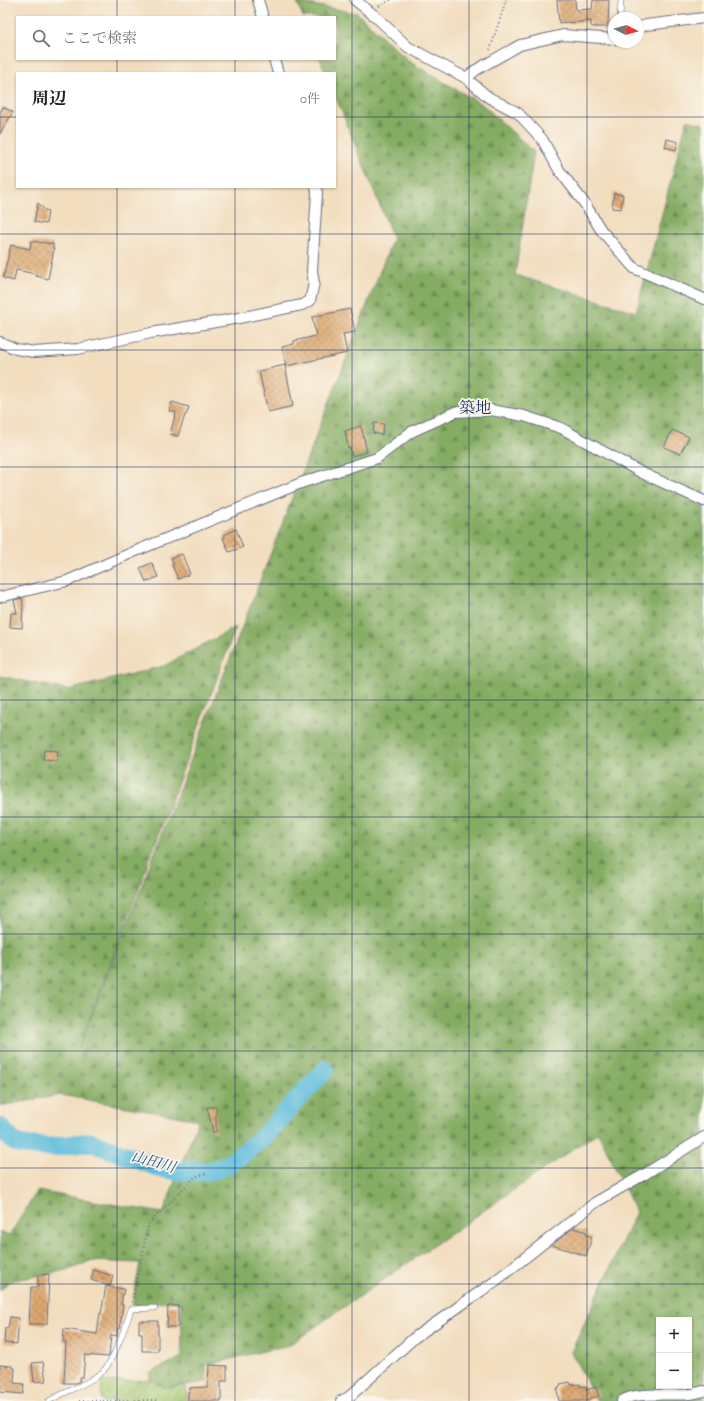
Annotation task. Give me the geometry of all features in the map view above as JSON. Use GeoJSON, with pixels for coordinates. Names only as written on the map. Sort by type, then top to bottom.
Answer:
{"type":"FeatureCollection","features":[{"type":"Feature","properties":{"kind":"street"},"geometry":{"type":"LineString","coordinates":[[258,0],[263,16]]}},
{"type":"Feature","properties":{"kind":"street"},"geometry":{"type":"LineString","coordinates":[[355,0],[375,16],[408,47],[466,78],[488,97],[518,113],[542,139],[559,170],[585,204],[601,230],[634,268],[704,298]]}},
{"type":"Feature","properties":{"kind":"street"},"geometry":{"type":"LineString","coordinates":[[644,26],[704,18]]}},
{"type":"Feature","properties":{"kind":"street"},"geometry":{"type":"LineString","coordinates":[[466,78],[520,45],[563,35],[608,39]]}},
{"type":"Feature","properties":{"kind":"street"},"geometry":{"type":"LineString","coordinates":[[274,60],[278,72]]}},
{"type":"Feature","properties":{"kind":"street"},"geometry":{"type":"LineString","coordinates":[[0,342],[16,349],[34,352],[78,349],[151,333],[302,305],[310,301],[314,283],[312,271],[316,188]]}},
{"type":"Feature","properties":{"kind":"street"},"geometry":{"type":"LineString","coordinates":[[0,597],[66,581],[301,483],[377,458],[410,432],[455,412],[491,410],[524,416],[561,428],[642,473],[704,501]]}},
{"type":"Feature","properties":{"kind":"street"},"geometry":{"type":"LineString","coordinates":[[342,1401],[349,1397],[414,1338],[494,1282],[596,1202],[645,1174],[704,1137]]}},
{"type":"Feature","properties":{"kind":"street"},"geometry":{"type":"LineString","coordinates":[[622,1401],[627,1397],[688,1394],[704,1391]]}},
{"type":"Feature","properties":{"kind":"lane"},"geometry":{"type":"LineString","coordinates":[[620,12],[621,0]]}},
{"type":"Feature","properties":{"kind":"lane"},"geometry":{"type":"LineString","coordinates":[[49,1401],[102,1373],[110,1360],[131,1309],[155,1308]]}},
{"type":"Feature","properties":{"kind":"path"},"geometry":{"type":"LineString","coordinates":[[490,62],[489,52],[506,0]]}},
{"type":"Feature","properties":{"kind":"path"},"geometry":{"type":"LineString","coordinates":[[131,1309],[149,1224],[195,1177],[207,1173]]}},
{"type":"Feature","properties":{"kind":"path"},"geometry":{"type":"LineString","coordinates":[[79,1401],[156,1400]]}},
{"type":"Feature","properties":{"kind":"green space"},"geometry":{"type":"Polygon","coordinates":[[[297,2],[357,13],[410,62],[483,105],[534,152],[515,275],[636,312],[687,120],[704,124],[704,1401],[597,1401],[571,1352],[636,1212],[598,1132],[289,1345],[206,1365],[206,1382],[164,1388],[151,1380],[149,1373],[182,1357],[181,1303],[173,1301],[132,1306],[140,1263],[90,1261],[72,1269],[11,1281],[0,1290],[0,1231],[9,1236],[37,1191],[163,1213],[198,1120],[61,1095],[0,1105],[0,676],[68,690],[164,666],[236,627],[79,1048],[393,238],[336,97],[336,72],[326,72],[320,60],[336,60],[336,16],[303,16],[297,2]]]}},
{"type":"Feature","properties":{"kind":"green space"},"geometry":{"type":"Polygon","coordinates":[[[151,1380],[164,1388],[186,1385],[187,1401],[102,1401],[101,1382],[151,1380]]]}},
{"type":"Feature","properties":{"kind":"building"},"geometry":{"type":"Polygon","coordinates":[[[557,0],[575,0],[576,10],[592,9],[593,0],[609,0],[607,27],[593,27],[591,26],[591,21],[559,23],[557,0]]]}},
{"type":"Feature","properties":{"kind":"building"},"geometry":{"type":"Polygon","coordinates":[[[3,107],[13,112],[0,134],[0,112],[3,107]]]}},
{"type":"Feature","properties":{"kind":"building"},"geometry":{"type":"Polygon","coordinates":[[[667,139],[678,142],[676,150],[665,147],[667,139]]]}},
{"type":"Feature","properties":{"kind":"building"},"geometry":{"type":"Polygon","coordinates":[[[614,193],[623,195],[621,209],[612,208],[614,193]]]}},
{"type":"Feature","properties":{"kind":"building"},"geometry":{"type":"Polygon","coordinates":[[[38,203],[48,211],[46,224],[34,222],[38,203]]]}},
{"type":"Feature","properties":{"kind":"building"},"geometry":{"type":"Polygon","coordinates":[[[31,241],[53,244],[54,249],[48,279],[36,276],[36,274],[16,270],[14,281],[3,278],[11,245],[30,249],[31,241]]]}},
{"type":"Feature","properties":{"kind":"building"},"geometry":{"type":"Polygon","coordinates":[[[350,309],[355,332],[343,334],[347,353],[286,366],[282,347],[294,344],[294,341],[316,336],[312,317],[350,309]]]}},
{"type":"Feature","properties":{"kind":"building"},"geometry":{"type":"Polygon","coordinates":[[[285,365],[293,406],[268,412],[259,371],[285,365]]]}},
{"type":"Feature","properties":{"kind":"building"},"geometry":{"type":"Polygon","coordinates":[[[172,402],[189,407],[178,436],[170,434],[176,412],[169,411],[172,402]]]}},
{"type":"Feature","properties":{"kind":"building"},"geometry":{"type":"Polygon","coordinates":[[[374,423],[384,424],[382,435],[373,433],[374,423]]]}},
{"type":"Feature","properties":{"kind":"building"},"geometry":{"type":"Polygon","coordinates":[[[361,426],[367,452],[352,456],[350,448],[348,448],[345,431],[361,426]]]}},
{"type":"Feature","properties":{"kind":"building"},"geometry":{"type":"Polygon","coordinates":[[[672,430],[689,437],[680,454],[664,447],[672,430]]]}},
{"type":"Feature","properties":{"kind":"building"},"geometry":{"type":"Polygon","coordinates":[[[236,529],[243,547],[229,552],[223,538],[225,537],[224,535],[236,529]]]}},
{"type":"Feature","properties":{"kind":"building"},"geometry":{"type":"Polygon","coordinates":[[[182,554],[190,574],[178,579],[172,565],[174,564],[171,558],[182,554]]]}},
{"type":"Feature","properties":{"kind":"building"},"geometry":{"type":"Polygon","coordinates":[[[152,563],[158,577],[146,582],[140,568],[152,563]]]}},
{"type":"Feature","properties":{"kind":"building"},"geometry":{"type":"Polygon","coordinates":[[[22,598],[22,628],[10,627],[11,613],[17,613],[14,600],[22,598]]]}},
{"type":"Feature","properties":{"kind":"building"},"geometry":{"type":"Polygon","coordinates":[[[44,750],[58,751],[57,761],[43,760],[44,750]]]}},
{"type":"Feature","properties":{"kind":"building"},"geometry":{"type":"Polygon","coordinates":[[[207,1107],[216,1107],[216,1132],[213,1132],[207,1107]]]}},
{"type":"Feature","properties":{"kind":"building"},"geometry":{"type":"Polygon","coordinates":[[[573,1228],[587,1232],[586,1235],[592,1237],[586,1256],[552,1245],[573,1228]]]}},
{"type":"Feature","properties":{"kind":"building"},"geometry":{"type":"Polygon","coordinates":[[[94,1270],[113,1276],[110,1286],[91,1280],[94,1270]]]}},
{"type":"Feature","properties":{"kind":"building"},"geometry":{"type":"Polygon","coordinates":[[[49,1274],[47,1324],[29,1324],[31,1287],[38,1287],[38,1275],[49,1274]]]}},
{"type":"Feature","properties":{"kind":"building"},"geometry":{"type":"Polygon","coordinates":[[[106,1286],[124,1289],[121,1304],[123,1305],[120,1328],[118,1328],[117,1336],[111,1335],[109,1355],[108,1357],[85,1355],[83,1377],[80,1377],[80,1381],[76,1383],[64,1383],[66,1342],[63,1342],[64,1329],[97,1334],[106,1286]]]}},
{"type":"Feature","properties":{"kind":"building"},"geometry":{"type":"Polygon","coordinates":[[[168,1306],[178,1306],[178,1327],[167,1327],[168,1306]]]}},
{"type":"Feature","properties":{"kind":"building"},"geometry":{"type":"Polygon","coordinates":[[[10,1317],[19,1318],[17,1344],[4,1343],[5,1328],[8,1328],[10,1317]]]}},
{"type":"Feature","properties":{"kind":"building"},"geometry":{"type":"Polygon","coordinates":[[[139,1321],[158,1321],[158,1351],[142,1351],[142,1333],[139,1333],[139,1321]]]}},
{"type":"Feature","properties":{"kind":"building"},"geometry":{"type":"Polygon","coordinates":[[[43,1362],[46,1381],[34,1382],[32,1363],[43,1362]]]}},
{"type":"Feature","properties":{"kind":"building"},"geometry":{"type":"Polygon","coordinates":[[[0,1365],[12,1366],[12,1368],[15,1368],[14,1383],[24,1384],[23,1394],[0,1392],[0,1365]]]}},
{"type":"Feature","properties":{"kind":"building"},"geometry":{"type":"Polygon","coordinates":[[[209,1365],[227,1366],[227,1381],[221,1381],[221,1401],[188,1401],[188,1392],[190,1391],[190,1388],[208,1387],[209,1365]]]}},
{"type":"Feature","properties":{"kind":"building"},"geometry":{"type":"Polygon","coordinates":[[[570,1382],[571,1385],[580,1384],[580,1387],[586,1386],[586,1390],[596,1387],[599,1396],[589,1399],[589,1401],[559,1401],[558,1387],[561,1386],[560,1384],[570,1382]]]}},
{"type":"Feature","properties":{"kind":"waterway","name":"山田川"},"geometry":{"type":"LineString","coordinates":[[0,1127],[14,1142],[23,1145],[52,1147],[90,1142],[161,1168],[176,1171],[211,1171],[228,1165],[261,1139],[325,1070]]}},
{"type":"Feature","properties":{"kind":"district","name":"築地"},"geometry":{"type":"Point","coordinates":[475,409]}}]}
